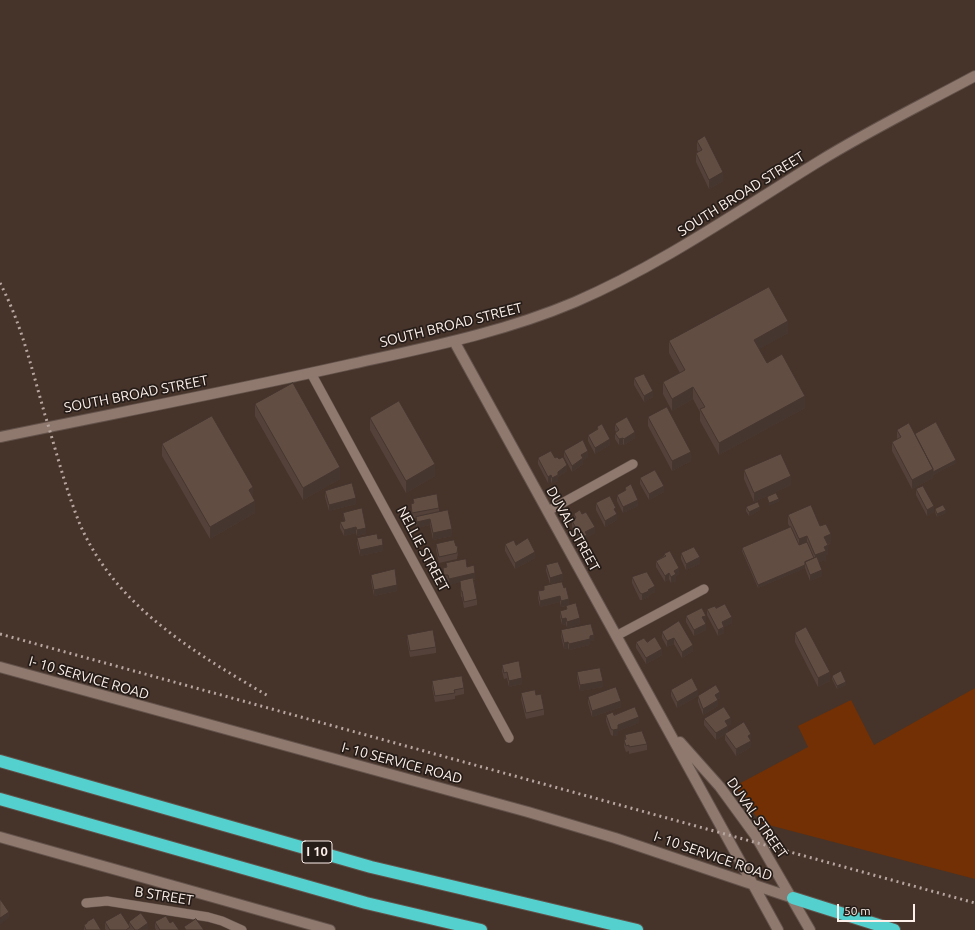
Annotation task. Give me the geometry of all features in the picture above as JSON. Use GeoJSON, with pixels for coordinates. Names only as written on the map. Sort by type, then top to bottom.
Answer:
{"type":"FeatureCollection","features":[{"type":"Feature","properties":{"kind":"highway","name":"I 10"},"geometry":{"type":"LineString","coordinates":[[0,761],[371,867],[637,930]]}},
{"type":"Feature","properties":{"kind":"highway"},"geometry":{"type":"LineString","coordinates":[[0,799],[366,903],[481,930]]}},
{"type":"Feature","properties":{"kind":"highway"},"geometry":{"type":"LineString","coordinates":[[793,898],[894,930]]}},
{"type":"Feature","properties":{"kind":"street","name":"SOUTH BROAD STREET"},"geometry":{"type":"LineString","coordinates":[[0,437],[311,373],[454,341],[529,320],[623,280],[693,241],[820,161],[975,76]]}},
{"type":"Feature","properties":{"kind":"street","name":"DUVAL STREET"},"geometry":{"type":"LineString","coordinates":[[454,341],[778,930]]}},
{"type":"Feature","properties":{"kind":"street","name":"NELLIE STREET"},"geometry":{"type":"LineString","coordinates":[[311,373],[509,738]]}},
{"type":"Feature","properties":{"kind":"street"},"geometry":{"type":"LineString","coordinates":[[548,511],[633,464]]}},
{"type":"Feature","properties":{"kind":"street"},"geometry":{"type":"LineString","coordinates":[[616,636],[704,589]]}},
{"type":"Feature","properties":{"kind":"street","name":"I- 10 SERVICE ROAD"},"geometry":{"type":"LineString","coordinates":[[0,667],[528,812],[615,838],[793,898]]}},
{"type":"Feature","properties":{"kind":"street","name":"DUVAL STREET"},"geometry":{"type":"LineString","coordinates":[[669,730],[720,787],[755,835],[793,898],[810,930]]}},
{"type":"Feature","properties":{"kind":"street"},"geometry":{"type":"LineString","coordinates":[[0,837],[330,930]]}},
{"type":"Feature","properties":{"kind":"street","name":"B STREET"},"geometry":{"type":"LineString","coordinates":[[86,903],[107,901],[208,917],[239,928]]}},
{"type":"Feature","properties":{"kind":"shaded area"},"geometry":{"type":"Polygon","coordinates":[[[975,688],[975,879],[761,823],[735,786],[808,747],[798,726],[851,700],[874,745],[975,688]]]}},
{"type":"Feature","properties":{"kind":"building"},"geometry":{"type":"Polygon","coordinates":[[[705,136],[723,172],[709,180],[696,153],[702,150],[697,141],[705,136]]]}},
{"type":"Feature","properties":{"kind":"building"},"geometry":{"type":"Polygon","coordinates":[[[769,287],[788,321],[754,340],[767,363],[782,354],[805,396],[719,443],[700,409],[705,407],[693,387],[672,399],[663,382],[685,370],[669,341],[769,287]]]}},
{"type":"Feature","properties":{"kind":"building"},"geometry":{"type":"Polygon","coordinates":[[[644,374],[653,391],[644,396],[634,378],[644,374]]]}},
{"type":"Feature","properties":{"kind":"building"},"geometry":{"type":"Polygon","coordinates":[[[293,383],[340,467],[303,488],[255,404],[293,383]]]}},
{"type":"Feature","properties":{"kind":"building"},"geometry":{"type":"Polygon","coordinates":[[[399,401],[435,464],[406,481],[370,418],[399,401]]]}},
{"type":"Feature","properties":{"kind":"building"},"geometry":{"type":"Polygon","coordinates":[[[667,407],[691,452],[672,461],[648,417],[667,407]]]}},
{"type":"Feature","properties":{"kind":"building"},"geometry":{"type":"Polygon","coordinates":[[[212,416],[253,487],[249,490],[255,501],[210,527],[162,444],[212,416]]]}},
{"type":"Feature","properties":{"kind":"building"},"geometry":{"type":"Polygon","coordinates":[[[627,417],[635,432],[624,439],[619,439],[615,433],[619,430],[615,424],[627,417]]]}},
{"type":"Feature","properties":{"kind":"building"},"geometry":{"type":"Polygon","coordinates":[[[936,422],[956,460],[933,472],[933,469],[915,434],[936,422]]]}},
{"type":"Feature","properties":{"kind":"building"},"geometry":{"type":"Polygon","coordinates":[[[909,423],[933,469],[912,480],[892,442],[901,437],[897,430],[909,423]]]}},
{"type":"Feature","properties":{"kind":"building"},"geometry":{"type":"Polygon","coordinates":[[[602,424],[610,439],[595,448],[588,435],[598,429],[597,427],[602,424]]]}},
{"type":"Feature","properties":{"kind":"building"},"geometry":{"type":"Polygon","coordinates":[[[583,440],[588,451],[581,455],[583,458],[572,466],[564,451],[583,440]]]}},
{"type":"Feature","properties":{"kind":"building"},"geometry":{"type":"Polygon","coordinates":[[[551,451],[555,458],[557,457],[559,459],[563,457],[567,465],[558,472],[558,475],[552,478],[551,475],[548,477],[538,458],[551,451]]]}},
{"type":"Feature","properties":{"kind":"building"},"geometry":{"type":"Polygon","coordinates":[[[781,454],[791,476],[754,493],[744,470],[781,454]]]}},
{"type":"Feature","properties":{"kind":"building"},"geometry":{"type":"Polygon","coordinates":[[[655,470],[664,486],[649,494],[640,478],[655,470]]]}},
{"type":"Feature","properties":{"kind":"building"},"geometry":{"type":"Polygon","coordinates":[[[352,483],[356,498],[329,505],[325,491],[352,483]]]}},
{"type":"Feature","properties":{"kind":"building"},"geometry":{"type":"Polygon","coordinates":[[[631,484],[638,500],[623,507],[617,495],[626,490],[625,488],[631,484]]]}},
{"type":"Feature","properties":{"kind":"building"},"geometry":{"type":"Polygon","coordinates":[[[923,486],[934,506],[927,510],[916,489],[923,486]]]}},
{"type":"Feature","properties":{"kind":"building"},"geometry":{"type":"Polygon","coordinates":[[[776,493],[779,499],[769,503],[767,497],[776,493]]]}},
{"type":"Feature","properties":{"kind":"building"},"geometry":{"type":"Polygon","coordinates":[[[437,494],[439,508],[412,513],[411,504],[414,503],[413,499],[437,494]]]}},
{"type":"Feature","properties":{"kind":"building"},"geometry":{"type":"Polygon","coordinates":[[[610,496],[616,508],[614,509],[617,514],[605,521],[596,503],[610,496]]]}},
{"type":"Feature","properties":{"kind":"building"},"geometry":{"type":"Polygon","coordinates":[[[758,502],[760,507],[749,512],[746,507],[758,502]]]}},
{"type":"Feature","properties":{"kind":"building"},"geometry":{"type":"Polygon","coordinates":[[[811,505],[820,526],[826,524],[831,534],[824,537],[828,545],[824,547],[826,551],[815,555],[807,536],[799,539],[788,515],[811,505]]]}},
{"type":"Feature","properties":{"kind":"building"},"geometry":{"type":"Polygon","coordinates":[[[943,505],[946,510],[937,514],[935,509],[943,505]]]}},
{"type":"Feature","properties":{"kind":"building"},"geometry":{"type":"Polygon","coordinates":[[[362,508],[366,528],[357,530],[356,527],[344,530],[340,522],[345,521],[343,513],[362,508]]]}},
{"type":"Feature","properties":{"kind":"building"},"geometry":{"type":"Polygon","coordinates":[[[448,510],[452,529],[433,533],[430,519],[417,522],[416,517],[448,510]]]}},
{"type":"Feature","properties":{"kind":"building"},"geometry":{"type":"Polygon","coordinates":[[[580,510],[582,514],[586,512],[595,527],[585,532],[587,535],[582,538],[572,521],[576,518],[574,514],[580,510]]]}},
{"type":"Feature","properties":{"kind":"building"},"geometry":{"type":"Polygon","coordinates":[[[791,527],[799,545],[807,542],[814,558],[805,562],[805,565],[758,585],[742,548],[791,527]]]}},
{"type":"Feature","properties":{"kind":"building"},"geometry":{"type":"Polygon","coordinates":[[[377,534],[378,539],[382,538],[383,545],[360,550],[357,538],[377,534]]]}},
{"type":"Feature","properties":{"kind":"building"},"geometry":{"type":"Polygon","coordinates":[[[528,538],[535,552],[515,563],[505,544],[514,540],[516,545],[528,538]]]}},
{"type":"Feature","properties":{"kind":"building"},"geometry":{"type":"Polygon","coordinates":[[[454,540],[456,546],[458,546],[457,553],[439,557],[436,544],[454,540]]]}},
{"type":"Feature","properties":{"kind":"building"},"geometry":{"type":"Polygon","coordinates":[[[694,547],[700,557],[686,564],[681,553],[694,547]]]}},
{"type":"Feature","properties":{"kind":"building"},"geometry":{"type":"Polygon","coordinates":[[[670,551],[679,568],[674,571],[676,574],[671,577],[669,573],[665,576],[656,561],[666,556],[664,554],[670,551]]]}},
{"type":"Feature","properties":{"kind":"building"},"geometry":{"type":"Polygon","coordinates":[[[817,557],[822,570],[810,575],[805,562],[817,557]]]}},
{"type":"Feature","properties":{"kind":"building"},"geometry":{"type":"Polygon","coordinates":[[[466,559],[467,567],[474,565],[475,573],[449,579],[448,575],[444,575],[443,568],[447,567],[446,563],[466,559]]]}},
{"type":"Feature","properties":{"kind":"building"},"geometry":{"type":"Polygon","coordinates":[[[558,562],[563,574],[550,578],[546,565],[558,562]]]}},
{"type":"Feature","properties":{"kind":"building"},"geometry":{"type":"Polygon","coordinates":[[[395,569],[397,585],[374,590],[371,575],[395,569]]]}},
{"type":"Feature","properties":{"kind":"building"},"geometry":{"type":"Polygon","coordinates":[[[647,572],[655,586],[642,594],[640,593],[632,577],[647,572]]]}},
{"type":"Feature","properties":{"kind":"building"},"geometry":{"type":"Polygon","coordinates":[[[473,578],[477,599],[464,602],[460,581],[473,578]]]}},
{"type":"Feature","properties":{"kind":"building"},"geometry":{"type":"Polygon","coordinates":[[[562,582],[564,588],[566,587],[569,599],[561,601],[560,596],[540,601],[538,591],[544,590],[544,586],[562,582]]]}},
{"type":"Feature","properties":{"kind":"building"},"geometry":{"type":"Polygon","coordinates":[[[576,603],[580,618],[567,622],[566,618],[562,619],[560,611],[567,609],[566,606],[576,603]]]}},
{"type":"Feature","properties":{"kind":"building"},"geometry":{"type":"Polygon","coordinates":[[[725,604],[732,617],[722,622],[724,627],[718,630],[707,609],[715,606],[716,608],[725,604]]]}},
{"type":"Feature","properties":{"kind":"building"},"geometry":{"type":"Polygon","coordinates":[[[702,608],[706,616],[702,617],[706,624],[694,630],[686,616],[702,608]]]}},
{"type":"Feature","properties":{"kind":"building"},"geometry":{"type":"Polygon","coordinates":[[[679,621],[693,645],[682,652],[674,638],[667,641],[662,632],[679,621]]]}},
{"type":"Feature","properties":{"kind":"building"},"geometry":{"type":"Polygon","coordinates":[[[591,624],[594,635],[590,636],[590,639],[569,644],[568,642],[564,643],[561,630],[591,624]]]}},
{"type":"Feature","properties":{"kind":"building"},"geometry":{"type":"Polygon","coordinates":[[[806,627],[830,672],[818,678],[795,633],[806,627]]]}},
{"type":"Feature","properties":{"kind":"building"},"geometry":{"type":"Polygon","coordinates":[[[433,630],[436,647],[410,651],[407,635],[433,630]]]}},
{"type":"Feature","properties":{"kind":"building"},"geometry":{"type":"Polygon","coordinates":[[[655,637],[662,649],[646,658],[636,642],[644,638],[647,642],[655,637]]]}},
{"type":"Feature","properties":{"kind":"building"},"geometry":{"type":"Polygon","coordinates":[[[519,661],[522,678],[509,681],[507,672],[504,673],[502,665],[519,661]]]}},
{"type":"Feature","properties":{"kind":"building"},"geometry":{"type":"Polygon","coordinates":[[[600,668],[603,681],[580,685],[577,672],[600,668]]]}},
{"type":"Feature","properties":{"kind":"building"},"geometry":{"type":"Polygon","coordinates":[[[841,671],[846,682],[837,686],[832,676],[841,671]]]}},
{"type":"Feature","properties":{"kind":"building"},"geometry":{"type":"Polygon","coordinates":[[[462,676],[464,688],[454,690],[455,693],[435,696],[432,681],[462,676]]]}},
{"type":"Feature","properties":{"kind":"building"},"geometry":{"type":"Polygon","coordinates":[[[692,678],[698,690],[677,702],[671,690],[692,678]]]}},
{"type":"Feature","properties":{"kind":"building"},"geometry":{"type":"Polygon","coordinates":[[[716,685],[720,692],[715,695],[718,700],[703,709],[698,696],[716,685]]]}},
{"type":"Feature","properties":{"kind":"building"},"geometry":{"type":"Polygon","coordinates":[[[616,687],[621,701],[592,711],[588,697],[616,687]]]}},
{"type":"Feature","properties":{"kind":"building"},"geometry":{"type":"Polygon","coordinates":[[[535,690],[536,695],[541,694],[544,709],[526,713],[521,693],[535,690]]]}},
{"type":"Feature","properties":{"kind":"building"},"geometry":{"type":"Polygon","coordinates":[[[635,707],[639,717],[618,725],[618,729],[611,729],[606,715],[613,712],[614,715],[635,707]]]}},
{"type":"Feature","properties":{"kind":"building"},"geometry":{"type":"Polygon","coordinates":[[[724,707],[731,718],[725,721],[728,726],[716,733],[704,719],[724,707]]]}},
{"type":"Feature","properties":{"kind":"building"},"geometry":{"type":"Polygon","coordinates":[[[744,722],[751,734],[748,736],[751,741],[736,749],[725,734],[744,722]]]}},
{"type":"Feature","properties":{"kind":"building"},"geometry":{"type":"Polygon","coordinates":[[[642,731],[647,744],[629,747],[629,745],[626,746],[624,740],[626,739],[625,735],[642,731]]]}},
{"type":"Feature","properties":{"kind":"building"},"geometry":{"type":"Polygon","coordinates":[[[0,899],[9,912],[0,918],[0,899]]]}},
{"type":"Feature","properties":{"kind":"building"},"geometry":{"type":"Polygon","coordinates":[[[121,913],[130,927],[126,930],[110,930],[105,922],[121,913]]]}},
{"type":"Feature","properties":{"kind":"building"},"geometry":{"type":"Polygon","coordinates":[[[141,913],[148,923],[138,930],[135,930],[129,922],[141,913]]]}},
{"type":"Feature","properties":{"kind":"building"},"geometry":{"type":"Polygon","coordinates":[[[166,916],[170,923],[173,921],[179,930],[160,930],[155,922],[166,916]]]}},
{"type":"Feature","properties":{"kind":"building"},"geometry":{"type":"Polygon","coordinates":[[[94,918],[101,930],[86,930],[84,925],[94,918]]]}},
{"type":"Feature","properties":{"kind":"building"},"geometry":{"type":"Polygon","coordinates":[[[196,919],[204,930],[186,930],[184,927],[196,919]]]}},
{"type":"Feature","properties":{"kind":"railway"},"geometry":{"type":"LineString","coordinates":[[0,283],[8,299],[20,331],[74,509],[94,552],[113,579],[135,603],[160,624],[213,663],[270,697]]}},
{"type":"Feature","properties":{"kind":"railway"},"geometry":{"type":"LineString","coordinates":[[0,634],[975,903]]}}]}
